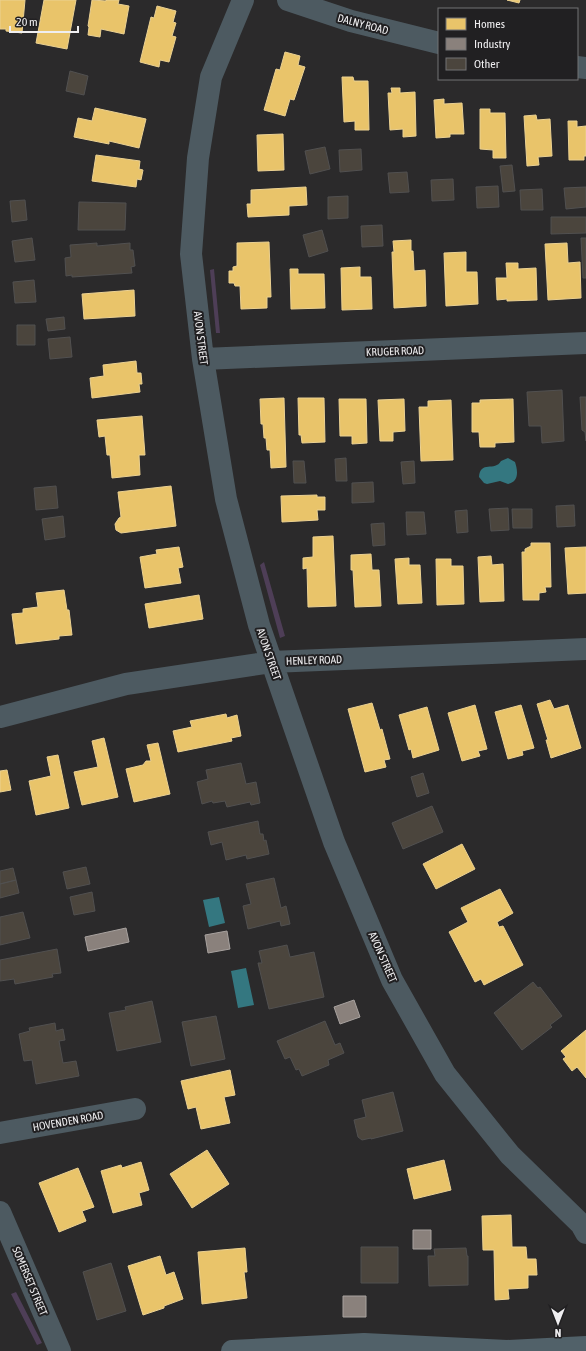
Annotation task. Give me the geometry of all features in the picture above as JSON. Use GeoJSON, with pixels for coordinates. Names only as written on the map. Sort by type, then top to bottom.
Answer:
{"type":"FeatureCollection","features":[{"type":"Feature","properties":{"kind":"main road"},"geometry":{"type":"LineString","coordinates":[[232,1351],[364,1344],[507,1350],[586,1347]]}},
{"type":"Feature","properties":{"kind":"street","name":"AVON STREET"},"geometry":{"type":"LineString","coordinates":[[243,0],[211,77],[198,158],[191,254],[203,359],[226,499],[259,625],[334,842],[392,980],[445,1074],[510,1155],[581,1224],[586,1232]]}},
{"type":"Feature","properties":{"kind":"street","name":"DALNY ROAD"},"geometry":{"type":"LineString","coordinates":[[288,0],[351,22],[438,43]]}},
{"type":"Feature","properties":{"kind":"street","name":"KRUGER ROAD"},"geometry":{"type":"LineString","coordinates":[[203,359],[586,343]]}},
{"type":"Feature","properties":{"kind":"street","name":"HENLEY ROAD"},"geometry":{"type":"LineString","coordinates":[[0,717],[126,684],[271,662],[586,649]]}},
{"type":"Feature","properties":{"kind":"street","name":"HOVENDEN ROAD"},"geometry":{"type":"LineString","coordinates":[[0,1133],[135,1109]]}},
{"type":"Feature","properties":{"kind":"street","name":"SOMERSET STREET"},"geometry":{"type":"LineString","coordinates":[[0,1212],[60,1351]]}},
{"type":"Feature","properties":{"kind":"shaded area"},"geometry":{"type":"Polygon","coordinates":[[[214,269],[220,333],[216,333],[210,270],[214,269]]]}},
{"type":"Feature","properties":{"kind":"shaded area"},"geometry":{"type":"Polygon","coordinates":[[[264,562],[285,636],[280,638],[260,565],[264,562]]]}},
{"type":"Feature","properties":{"kind":"shaded area"},"geometry":{"type":"Polygon","coordinates":[[[16,1292],[42,1343],[37,1345],[11,1294],[16,1292]]]}},
{"type":"Feature","properties":{"kind":"water"},"geometry":{"type":"Polygon","coordinates":[[[508,458],[515,462],[517,469],[516,479],[512,483],[508,484],[500,481],[487,484],[484,483],[479,477],[480,472],[485,467],[495,466],[508,458]]]}},
{"type":"Feature","properties":{"kind":"water"},"geometry":{"type":"Polygon","coordinates":[[[219,897],[225,923],[209,927],[203,900],[219,897]]]}},
{"type":"Feature","properties":{"kind":"water"},"geometry":{"type":"Polygon","coordinates":[[[246,968],[254,1005],[238,1008],[231,971],[246,968]]]}},
{"type":"Feature","properties":{"kind":"building: Homes"},"geometry":{"type":"Polygon","coordinates":[[[0,0],[25,0],[22,33],[0,29],[0,0]]]}},
{"type":"Feature","properties":{"kind":"building: Homes"},"geometry":{"type":"Polygon","coordinates":[[[44,0],[76,0],[67,49],[36,43],[44,0]]]}},
{"type":"Feature","properties":{"kind":"building: Homes"},"geometry":{"type":"Polygon","coordinates":[[[92,0],[119,0],[118,4],[129,6],[124,34],[101,29],[100,37],[88,35],[92,0]]]}},
{"type":"Feature","properties":{"kind":"building: Homes"},"geometry":{"type":"Polygon","coordinates":[[[507,0],[520,0],[519,3],[507,0]]]}},
{"type":"Feature","properties":{"kind":"building: Homes"},"geometry":{"type":"Polygon","coordinates":[[[157,6],[176,11],[173,22],[176,23],[172,36],[176,37],[169,62],[160,60],[159,67],[140,62],[151,17],[154,18],[157,6]]]}},
{"type":"Feature","properties":{"kind":"building: Homes"},"geometry":{"type":"Polygon","coordinates":[[[285,52],[300,56],[298,65],[305,67],[294,100],[290,99],[285,116],[264,110],[276,69],[280,70],[285,52]]]}},
{"type":"Feature","properties":{"kind":"building: Homes"},"geometry":{"type":"Polygon","coordinates":[[[342,77],[353,77],[354,81],[368,81],[369,130],[355,130],[355,121],[344,122],[342,77]]]}},
{"type":"Feature","properties":{"kind":"building: Homes"},"geometry":{"type":"Polygon","coordinates":[[[391,88],[400,88],[400,93],[415,92],[416,136],[403,137],[403,129],[390,130],[388,93],[392,93],[391,88]]]}},
{"type":"Feature","properties":{"kind":"building: Homes"},"geometry":{"type":"Polygon","coordinates":[[[444,99],[444,104],[462,103],[464,134],[450,134],[450,137],[436,138],[434,100],[444,99]]]}},
{"type":"Feature","properties":{"kind":"building: Homes"},"geometry":{"type":"Polygon","coordinates":[[[95,108],[146,119],[139,148],[109,141],[109,144],[74,137],[78,118],[92,121],[95,108]]]}},
{"type":"Feature","properties":{"kind":"building: Homes"},"geometry":{"type":"Polygon","coordinates":[[[480,109],[490,109],[490,113],[505,113],[506,158],[493,158],[493,150],[480,149],[480,109]]]}},
{"type":"Feature","properties":{"kind":"building: Homes"},"geometry":{"type":"Polygon","coordinates":[[[536,115],[537,120],[550,119],[552,156],[538,157],[539,165],[527,166],[524,116],[536,115]]]}},
{"type":"Feature","properties":{"kind":"building: Homes"},"geometry":{"type":"Polygon","coordinates":[[[568,121],[577,121],[577,127],[586,126],[586,156],[584,156],[584,160],[569,160],[568,121]]]}},
{"type":"Feature","properties":{"kind":"building: Homes"},"geometry":{"type":"Polygon","coordinates":[[[283,134],[284,170],[258,171],[257,135],[283,134]]]}},
{"type":"Feature","properties":{"kind":"building: Homes"},"geometry":{"type":"Polygon","coordinates":[[[96,155],[140,161],[139,169],[143,170],[141,180],[137,179],[136,187],[92,181],[96,155]]]}},
{"type":"Feature","properties":{"kind":"building: Homes"},"geometry":{"type":"Polygon","coordinates":[[[306,187],[307,205],[289,206],[289,215],[248,217],[247,204],[251,204],[251,190],[306,187]]]}},
{"type":"Feature","properties":{"kind":"building: Homes"},"geometry":{"type":"Polygon","coordinates":[[[411,240],[414,271],[425,270],[426,306],[394,308],[393,241],[411,240]]]}},
{"type":"Feature","properties":{"kind":"building: Homes"},"geometry":{"type":"Polygon","coordinates":[[[269,242],[271,297],[267,297],[267,308],[241,309],[240,286],[235,286],[234,283],[229,283],[229,271],[233,271],[233,267],[237,266],[237,243],[269,242]]]}},
{"type":"Feature","properties":{"kind":"building: Homes"},"geometry":{"type":"Polygon","coordinates":[[[567,243],[568,263],[580,262],[581,298],[548,300],[545,244],[567,243]]]}},
{"type":"Feature","properties":{"kind":"building: Homes"},"geometry":{"type":"Polygon","coordinates":[[[466,252],[466,272],[477,272],[478,304],[446,306],[444,253],[466,252]]]}},
{"type":"Feature","properties":{"kind":"building: Homes"},"geometry":{"type":"Polygon","coordinates":[[[506,263],[518,263],[518,269],[536,268],[537,300],[497,300],[496,278],[507,278],[506,263]]]}},
{"type":"Feature","properties":{"kind":"building: Homes"},"geometry":{"type":"Polygon","coordinates":[[[360,267],[360,277],[371,277],[372,309],[342,310],[341,268],[360,267]]]}},
{"type":"Feature","properties":{"kind":"building: Homes"},"geometry":{"type":"Polygon","coordinates":[[[290,269],[298,269],[298,274],[324,274],[325,308],[291,309],[290,269]]]}},
{"type":"Feature","properties":{"kind":"building: Homes"},"geometry":{"type":"Polygon","coordinates":[[[134,290],[135,316],[84,319],[82,294],[134,290]]]}},
{"type":"Feature","properties":{"kind":"building: Homes"},"geometry":{"type":"Polygon","coordinates":[[[136,361],[137,373],[141,373],[142,384],[139,384],[140,392],[92,398],[90,378],[104,376],[103,365],[136,361]]]}},
{"type":"Feature","properties":{"kind":"building: Homes"},"geometry":{"type":"Polygon","coordinates":[[[284,398],[286,467],[271,468],[270,450],[267,450],[263,424],[261,424],[260,399],[284,398]]]}},
{"type":"Feature","properties":{"kind":"building: Homes"},"geometry":{"type":"Polygon","coordinates":[[[298,398],[324,398],[325,442],[302,443],[301,435],[299,435],[298,398]]]}},
{"type":"Feature","properties":{"kind":"building: Homes"},"geometry":{"type":"Polygon","coordinates":[[[339,399],[366,399],[367,443],[352,444],[352,436],[340,436],[339,399]]]}},
{"type":"Feature","properties":{"kind":"building: Homes"},"geometry":{"type":"Polygon","coordinates":[[[404,399],[405,431],[393,432],[393,441],[380,441],[378,400],[404,399]]]}},
{"type":"Feature","properties":{"kind":"building: Homes"},"geometry":{"type":"Polygon","coordinates":[[[513,399],[514,442],[495,443],[495,447],[480,447],[479,432],[472,432],[472,403],[480,403],[480,400],[513,399]]]}},
{"type":"Feature","properties":{"kind":"building: Homes"},"geometry":{"type":"Polygon","coordinates":[[[451,400],[453,460],[421,461],[419,407],[428,407],[428,401],[451,400]]]}},
{"type":"Feature","properties":{"kind":"building: Homes"},"geometry":{"type":"Polygon","coordinates":[[[142,416],[145,455],[139,455],[140,475],[112,478],[110,455],[107,455],[105,436],[99,437],[97,420],[142,416]]]}},
{"type":"Feature","properties":{"kind":"building: Homes"},"geometry":{"type":"Polygon","coordinates":[[[171,486],[176,526],[121,533],[116,530],[115,524],[121,517],[118,492],[171,486]]]}},
{"type":"Feature","properties":{"kind":"building: Homes"},"geometry":{"type":"Polygon","coordinates":[[[317,495],[317,497],[325,497],[325,510],[317,510],[318,520],[282,522],[281,496],[317,495]]]}},
{"type":"Feature","properties":{"kind":"building: Homes"},"geometry":{"type":"Polygon","coordinates":[[[333,536],[336,606],[308,607],[307,568],[303,569],[303,558],[313,557],[313,537],[333,536]]]}},
{"type":"Feature","properties":{"kind":"building: Homes"},"geometry":{"type":"Polygon","coordinates":[[[531,543],[550,543],[551,587],[545,587],[546,592],[539,593],[539,600],[523,600],[522,552],[525,552],[525,549],[531,546],[531,543]]]}},
{"type":"Feature","properties":{"kind":"building: Homes"},"geometry":{"type":"Polygon","coordinates":[[[179,547],[183,567],[178,568],[181,583],[145,588],[140,557],[157,554],[156,550],[179,547]]]}},
{"type":"Feature","properties":{"kind":"building: Homes"},"geometry":{"type":"Polygon","coordinates":[[[586,547],[586,593],[568,594],[565,548],[586,547]]]}},
{"type":"Feature","properties":{"kind":"building: Homes"},"geometry":{"type":"Polygon","coordinates":[[[371,554],[372,570],[379,570],[381,606],[355,607],[351,555],[371,554]]]}},
{"type":"Feature","properties":{"kind":"building: Homes"},"geometry":{"type":"Polygon","coordinates":[[[491,556],[492,565],[503,564],[504,601],[480,602],[478,557],[491,556]]]}},
{"type":"Feature","properties":{"kind":"building: Homes"},"geometry":{"type":"Polygon","coordinates":[[[409,558],[409,565],[420,565],[422,603],[398,604],[395,559],[409,558]]]}},
{"type":"Feature","properties":{"kind":"building: Homes"},"geometry":{"type":"Polygon","coordinates":[[[436,559],[451,559],[451,566],[463,566],[464,604],[437,605],[436,559]]]}},
{"type":"Feature","properties":{"kind":"building: Homes"},"geometry":{"type":"Polygon","coordinates":[[[64,590],[67,610],[69,610],[72,635],[59,636],[59,639],[16,644],[12,614],[23,613],[23,609],[38,607],[36,593],[64,590]]]}},
{"type":"Feature","properties":{"kind":"building: Homes"},"geometry":{"type":"Polygon","coordinates":[[[199,595],[203,619],[149,628],[145,604],[199,595]]]}},
{"type":"Feature","properties":{"kind":"building: Homes"},"geometry":{"type":"Polygon","coordinates":[[[550,700],[554,709],[568,705],[581,748],[551,758],[546,740],[548,740],[537,704],[550,700]]]}},
{"type":"Feature","properties":{"kind":"building: Homes"},"geometry":{"type":"Polygon","coordinates":[[[372,703],[380,730],[382,729],[390,759],[384,760],[386,767],[365,772],[348,709],[372,703]]]}},
{"type":"Feature","properties":{"kind":"building: Homes"},"geometry":{"type":"Polygon","coordinates":[[[475,705],[487,749],[478,751],[480,756],[462,761],[448,713],[475,705]]]}},
{"type":"Feature","properties":{"kind":"building: Homes"},"geometry":{"type":"Polygon","coordinates":[[[521,705],[534,748],[522,751],[523,755],[508,759],[495,712],[521,705]]]}},
{"type":"Feature","properties":{"kind":"building: Homes"},"geometry":{"type":"Polygon","coordinates":[[[427,707],[439,750],[413,758],[411,749],[409,750],[399,715],[427,707]]]}},
{"type":"Feature","properties":{"kind":"building: Homes"},"geometry":{"type":"Polygon","coordinates":[[[226,714],[227,718],[237,715],[241,736],[231,738],[232,741],[178,752],[173,731],[192,727],[190,721],[226,714]]]}},
{"type":"Feature","properties":{"kind":"building: Homes"},"geometry":{"type":"Polygon","coordinates":[[[104,738],[118,797],[82,805],[74,772],[98,767],[92,741],[104,738]]]}},
{"type":"Feature","properties":{"kind":"building: Homes"},"geometry":{"type":"Polygon","coordinates":[[[158,743],[170,794],[134,802],[126,769],[143,765],[146,761],[151,761],[147,745],[158,743]]]}},
{"type":"Feature","properties":{"kind":"building: Homes"},"geometry":{"type":"Polygon","coordinates":[[[58,755],[69,808],[36,815],[29,781],[51,776],[47,757],[58,755]]]}},
{"type":"Feature","properties":{"kind":"building: Homes"},"geometry":{"type":"Polygon","coordinates":[[[7,770],[11,790],[0,792],[0,771],[7,770]]]}},
{"type":"Feature","properties":{"kind":"building: Homes"},"geometry":{"type":"Polygon","coordinates":[[[462,844],[475,869],[436,889],[423,864],[462,844]]]}},
{"type":"Feature","properties":{"kind":"building: Homes"},"geometry":{"type":"Polygon","coordinates":[[[500,889],[513,913],[497,922],[499,927],[503,926],[523,965],[484,985],[481,979],[475,982],[449,932],[468,922],[461,908],[500,889]]]}},
{"type":"Feature","properties":{"kind":"building: Homes"},"geometry":{"type":"Polygon","coordinates":[[[586,1030],[586,1078],[577,1067],[572,1071],[563,1059],[566,1057],[561,1051],[586,1030]]]}},
{"type":"Feature","properties":{"kind":"building: Homes"},"geometry":{"type":"Polygon","coordinates":[[[230,1070],[235,1095],[224,1097],[230,1123],[201,1129],[196,1107],[188,1109],[181,1081],[230,1070]]]}},
{"type":"Feature","properties":{"kind":"building: Homes"},"geometry":{"type":"Polygon","coordinates":[[[207,1150],[229,1184],[192,1208],[170,1174],[207,1150]]]}},
{"type":"Feature","properties":{"kind":"building: Homes"},"geometry":{"type":"Polygon","coordinates":[[[444,1160],[451,1190],[414,1199],[407,1169],[444,1160]]]}},
{"type":"Feature","properties":{"kind":"building: Homes"},"geometry":{"type":"Polygon","coordinates":[[[141,1162],[149,1190],[139,1193],[142,1205],[113,1213],[101,1171],[121,1165],[122,1168],[141,1162]]]}},
{"type":"Feature","properties":{"kind":"building: Homes"},"geometry":{"type":"Polygon","coordinates":[[[78,1168],[94,1207],[82,1211],[86,1221],[59,1232],[39,1183],[78,1168]]]}},
{"type":"Feature","properties":{"kind":"building: Homes"},"geometry":{"type":"Polygon","coordinates":[[[511,1215],[512,1247],[526,1247],[527,1259],[536,1259],[537,1275],[528,1275],[528,1288],[508,1289],[509,1299],[495,1300],[494,1250],[483,1250],[482,1216],[511,1215]]]}},
{"type":"Feature","properties":{"kind":"building: Homes"},"geometry":{"type":"Polygon","coordinates":[[[245,1248],[247,1272],[244,1272],[247,1298],[202,1304],[198,1252],[245,1248]]]}},
{"type":"Feature","properties":{"kind":"building: Homes"},"geometry":{"type":"Polygon","coordinates":[[[160,1256],[166,1275],[174,1272],[183,1299],[164,1306],[164,1308],[143,1315],[128,1266],[160,1256]]]}},
{"type":"Feature","properties":{"kind":"building: Industry"},"geometry":{"type":"Polygon","coordinates":[[[126,928],[129,942],[88,951],[85,937],[126,928]]]}},
{"type":"Feature","properties":{"kind":"building: Industry"},"geometry":{"type":"Polygon","coordinates":[[[227,931],[230,949],[208,953],[205,935],[227,931]]]}},
{"type":"Feature","properties":{"kind":"building: Industry"},"geometry":{"type":"Polygon","coordinates":[[[354,1000],[360,1017],[340,1024],[334,1007],[354,1000]]]}},
{"type":"Feature","properties":{"kind":"building: Industry"},"geometry":{"type":"Polygon","coordinates":[[[413,1230],[431,1230],[431,1249],[413,1249],[413,1230]]]}},
{"type":"Feature","properties":{"kind":"building: Industry"},"geometry":{"type":"Polygon","coordinates":[[[343,1296],[366,1296],[366,1317],[343,1317],[343,1296]]]}},
{"type":"Feature","properties":{"kind":"building: Other"},"geometry":{"type":"Polygon","coordinates":[[[70,71],[88,76],[84,95],[66,91],[70,71]]]}},
{"type":"Feature","properties":{"kind":"building: Other"},"geometry":{"type":"Polygon","coordinates":[[[325,147],[330,169],[310,174],[305,151],[325,147]]]}},
{"type":"Feature","properties":{"kind":"building: Other"},"geometry":{"type":"Polygon","coordinates":[[[361,149],[362,170],[340,172],[339,150],[361,149]]]}},
{"type":"Feature","properties":{"kind":"building: Other"},"geometry":{"type":"Polygon","coordinates":[[[512,165],[515,191],[503,192],[500,166],[512,165]]]}},
{"type":"Feature","properties":{"kind":"building: Other"},"geometry":{"type":"Polygon","coordinates":[[[407,172],[409,192],[390,193],[388,173],[407,172]]]}},
{"type":"Feature","properties":{"kind":"building: Other"},"geometry":{"type":"Polygon","coordinates":[[[453,179],[454,200],[432,201],[431,180],[453,179]]]}},
{"type":"Feature","properties":{"kind":"building: Other"},"geometry":{"type":"Polygon","coordinates":[[[498,186],[499,207],[477,208],[476,187],[498,186]]]}},
{"type":"Feature","properties":{"kind":"building: Other"},"geometry":{"type":"Polygon","coordinates":[[[586,187],[586,207],[566,209],[564,188],[586,187]]]}},
{"type":"Feature","properties":{"kind":"building: Other"},"geometry":{"type":"Polygon","coordinates":[[[542,189],[543,210],[521,210],[520,190],[542,189]]]}},
{"type":"Feature","properties":{"kind":"building: Other"},"geometry":{"type":"Polygon","coordinates":[[[348,196],[348,218],[328,219],[328,197],[348,196]]]}},
{"type":"Feature","properties":{"kind":"building: Other"},"geometry":{"type":"Polygon","coordinates":[[[25,200],[27,220],[12,222],[10,201],[25,200]]]}},
{"type":"Feature","properties":{"kind":"building: Other"},"geometry":{"type":"Polygon","coordinates":[[[79,202],[126,203],[125,230],[78,230],[79,202]]]}},
{"type":"Feature","properties":{"kind":"building: Other"},"geometry":{"type":"Polygon","coordinates":[[[551,217],[586,217],[586,233],[551,234],[551,217]]]}},
{"type":"Feature","properties":{"kind":"building: Other"},"geometry":{"type":"Polygon","coordinates":[[[382,225],[383,246],[362,247],[361,226],[382,225]]]}},
{"type":"Feature","properties":{"kind":"building: Other"},"geometry":{"type":"Polygon","coordinates":[[[322,230],[328,251],[309,257],[303,235],[322,230]]]}},
{"type":"Feature","properties":{"kind":"building: Other"},"geometry":{"type":"Polygon","coordinates":[[[32,238],[35,260],[15,262],[12,241],[32,238]]]}},
{"type":"Feature","properties":{"kind":"building: Other"},"geometry":{"type":"Polygon","coordinates":[[[581,238],[586,238],[586,278],[583,278],[581,238]]]}},
{"type":"Feature","properties":{"kind":"building: Other"},"geometry":{"type":"Polygon","coordinates":[[[97,243],[97,246],[130,243],[130,250],[133,250],[135,266],[131,267],[132,273],[72,277],[72,275],[66,276],[65,258],[71,257],[70,245],[97,243]]]}},
{"type":"Feature","properties":{"kind":"building: Other"},"geometry":{"type":"Polygon","coordinates":[[[34,280],[36,302],[15,303],[13,282],[34,280]]]}},
{"type":"Feature","properties":{"kind":"building: Other"},"geometry":{"type":"Polygon","coordinates":[[[64,317],[65,329],[48,331],[46,319],[64,317]]]}},
{"type":"Feature","properties":{"kind":"building: Other"},"geometry":{"type":"Polygon","coordinates":[[[17,325],[35,325],[35,345],[17,345],[17,325]]]}},
{"type":"Feature","properties":{"kind":"building: Other"},"geometry":{"type":"Polygon","coordinates":[[[70,337],[72,357],[50,359],[48,339],[70,337]]]}},
{"type":"Feature","properties":{"kind":"building: Other"},"geometry":{"type":"Polygon","coordinates":[[[562,390],[564,441],[542,443],[541,426],[529,426],[527,392],[562,390]]]}},
{"type":"Feature","properties":{"kind":"building: Other"},"geometry":{"type":"Polygon","coordinates":[[[580,397],[586,397],[586,441],[585,432],[582,430],[580,397]]]}},
{"type":"Feature","properties":{"kind":"building: Other"},"geometry":{"type":"Polygon","coordinates":[[[346,458],[347,481],[336,481],[335,459],[346,458]]]}},
{"type":"Feature","properties":{"kind":"building: Other"},"geometry":{"type":"Polygon","coordinates":[[[293,461],[304,461],[306,483],[294,483],[293,461]]]}},
{"type":"Feature","properties":{"kind":"building: Other"},"geometry":{"type":"Polygon","coordinates":[[[414,461],[415,483],[403,484],[401,462],[414,461]]]}},
{"type":"Feature","properties":{"kind":"building: Other"},"geometry":{"type":"Polygon","coordinates":[[[373,482],[374,502],[352,503],[352,483],[373,482]]]}},
{"type":"Feature","properties":{"kind":"building: Other"},"geometry":{"type":"Polygon","coordinates":[[[56,486],[58,508],[36,510],[34,488],[56,486]]]}},
{"type":"Feature","properties":{"kind":"building: Other"},"geometry":{"type":"Polygon","coordinates":[[[574,505],[575,526],[557,527],[556,506],[574,505]]]}},
{"type":"Feature","properties":{"kind":"building: Other"},"geometry":{"type":"Polygon","coordinates":[[[508,508],[509,530],[491,531],[489,509],[508,508]]]}},
{"type":"Feature","properties":{"kind":"building: Other"},"geometry":{"type":"Polygon","coordinates":[[[512,509],[532,509],[532,528],[513,528],[512,509]]]}},
{"type":"Feature","properties":{"kind":"building: Other"},"geometry":{"type":"Polygon","coordinates":[[[467,510],[468,532],[457,533],[455,511],[467,510]]]}},
{"type":"Feature","properties":{"kind":"building: Other"},"geometry":{"type":"Polygon","coordinates":[[[406,512],[424,512],[426,534],[407,535],[406,512]]]}},
{"type":"Feature","properties":{"kind":"building: Other"},"geometry":{"type":"Polygon","coordinates":[[[63,516],[65,537],[45,540],[42,519],[63,516]]]}},
{"type":"Feature","properties":{"kind":"building: Other"},"geometry":{"type":"Polygon","coordinates":[[[384,523],[385,545],[373,546],[371,524],[384,523]]]}},
{"type":"Feature","properties":{"kind":"building: Other"},"geometry":{"type":"Polygon","coordinates":[[[241,763],[246,784],[256,782],[260,803],[251,805],[250,802],[227,807],[225,801],[213,803],[212,801],[202,804],[197,782],[208,779],[206,770],[241,763]]]}},
{"type":"Feature","properties":{"kind":"building: Other"},"geometry":{"type":"Polygon","coordinates":[[[423,773],[429,793],[417,797],[411,777],[423,773]]]}},
{"type":"Feature","properties":{"kind":"building: Other"},"geometry":{"type":"Polygon","coordinates":[[[432,806],[443,832],[403,849],[392,823],[432,806]]]}},
{"type":"Feature","properties":{"kind":"building: Other"},"geometry":{"type":"Polygon","coordinates":[[[258,821],[260,834],[263,834],[264,841],[266,840],[269,854],[247,859],[246,855],[226,860],[222,842],[211,845],[208,832],[258,821]]]}},
{"type":"Feature","properties":{"kind":"building: Other"},"geometry":{"type":"Polygon","coordinates":[[[86,867],[90,884],[67,889],[63,872],[86,867]]]}},
{"type":"Feature","properties":{"kind":"building: Other"},"geometry":{"type":"Polygon","coordinates":[[[13,868],[16,880],[0,884],[0,871],[13,868]]]}},
{"type":"Feature","properties":{"kind":"building: Other"},"geometry":{"type":"Polygon","coordinates":[[[274,878],[281,908],[286,906],[290,924],[281,926],[280,921],[248,929],[243,906],[251,904],[246,884],[274,878]]]}},
{"type":"Feature","properties":{"kind":"building: Other"},"geometry":{"type":"Polygon","coordinates":[[[16,880],[19,893],[0,898],[0,884],[16,880]]]}},
{"type":"Feature","properties":{"kind":"building: Other"},"geometry":{"type":"Polygon","coordinates":[[[92,892],[95,911],[74,915],[70,897],[92,892]]]}},
{"type":"Feature","properties":{"kind":"building: Other"},"geometry":{"type":"Polygon","coordinates":[[[23,912],[30,938],[0,945],[0,917],[23,912]]]}},
{"type":"Feature","properties":{"kind":"building: Other"},"geometry":{"type":"Polygon","coordinates":[[[287,945],[290,957],[314,952],[324,997],[269,1009],[258,963],[262,963],[259,951],[287,945]]]}},
{"type":"Feature","properties":{"kind":"building: Other"},"geometry":{"type":"Polygon","coordinates":[[[57,949],[61,973],[52,974],[53,977],[15,984],[14,979],[0,981],[0,960],[57,949]]]}},
{"type":"Feature","properties":{"kind":"building: Other"},"geometry":{"type":"Polygon","coordinates":[[[533,982],[538,988],[540,987],[562,1016],[550,1025],[552,1027],[522,1050],[494,1013],[533,982]]]}},
{"type":"Feature","properties":{"kind":"building: Other"},"geometry":{"type":"Polygon","coordinates":[[[152,1001],[161,1042],[117,1051],[109,1013],[126,1010],[125,1007],[152,1001]]]}},
{"type":"Feature","properties":{"kind":"building: Other"},"geometry":{"type":"Polygon","coordinates":[[[216,1016],[225,1059],[191,1066],[182,1022],[216,1016]]]}},
{"type":"Feature","properties":{"kind":"building: Other"},"geometry":{"type":"Polygon","coordinates":[[[325,1021],[335,1045],[340,1043],[344,1053],[328,1060],[329,1065],[302,1076],[299,1069],[296,1070],[290,1057],[285,1059],[277,1041],[325,1021]]]}},
{"type":"Feature","properties":{"kind":"building: Other"},"geometry":{"type":"Polygon","coordinates":[[[55,1023],[56,1031],[63,1029],[65,1040],[59,1041],[63,1063],[76,1061],[79,1076],[36,1084],[32,1060],[24,1061],[19,1034],[30,1031],[29,1028],[55,1023]]]}},
{"type":"Feature","properties":{"kind":"building: Other"},"geometry":{"type":"Polygon","coordinates":[[[393,1092],[403,1131],[362,1140],[358,1137],[354,1120],[366,1117],[362,1100],[393,1092]]]}},
{"type":"Feature","properties":{"kind":"building: Other"},"geometry":{"type":"Polygon","coordinates":[[[361,1247],[398,1247],[398,1283],[361,1283],[361,1247]]]}},
{"type":"Feature","properties":{"kind":"building: Other"},"geometry":{"type":"Polygon","coordinates":[[[466,1248],[468,1256],[468,1285],[429,1286],[428,1256],[435,1256],[434,1249],[466,1248]]]}},
{"type":"Feature","properties":{"kind":"building: Other"},"geometry":{"type":"Polygon","coordinates":[[[111,1263],[126,1311],[97,1320],[83,1272],[111,1263]]]}}]}
